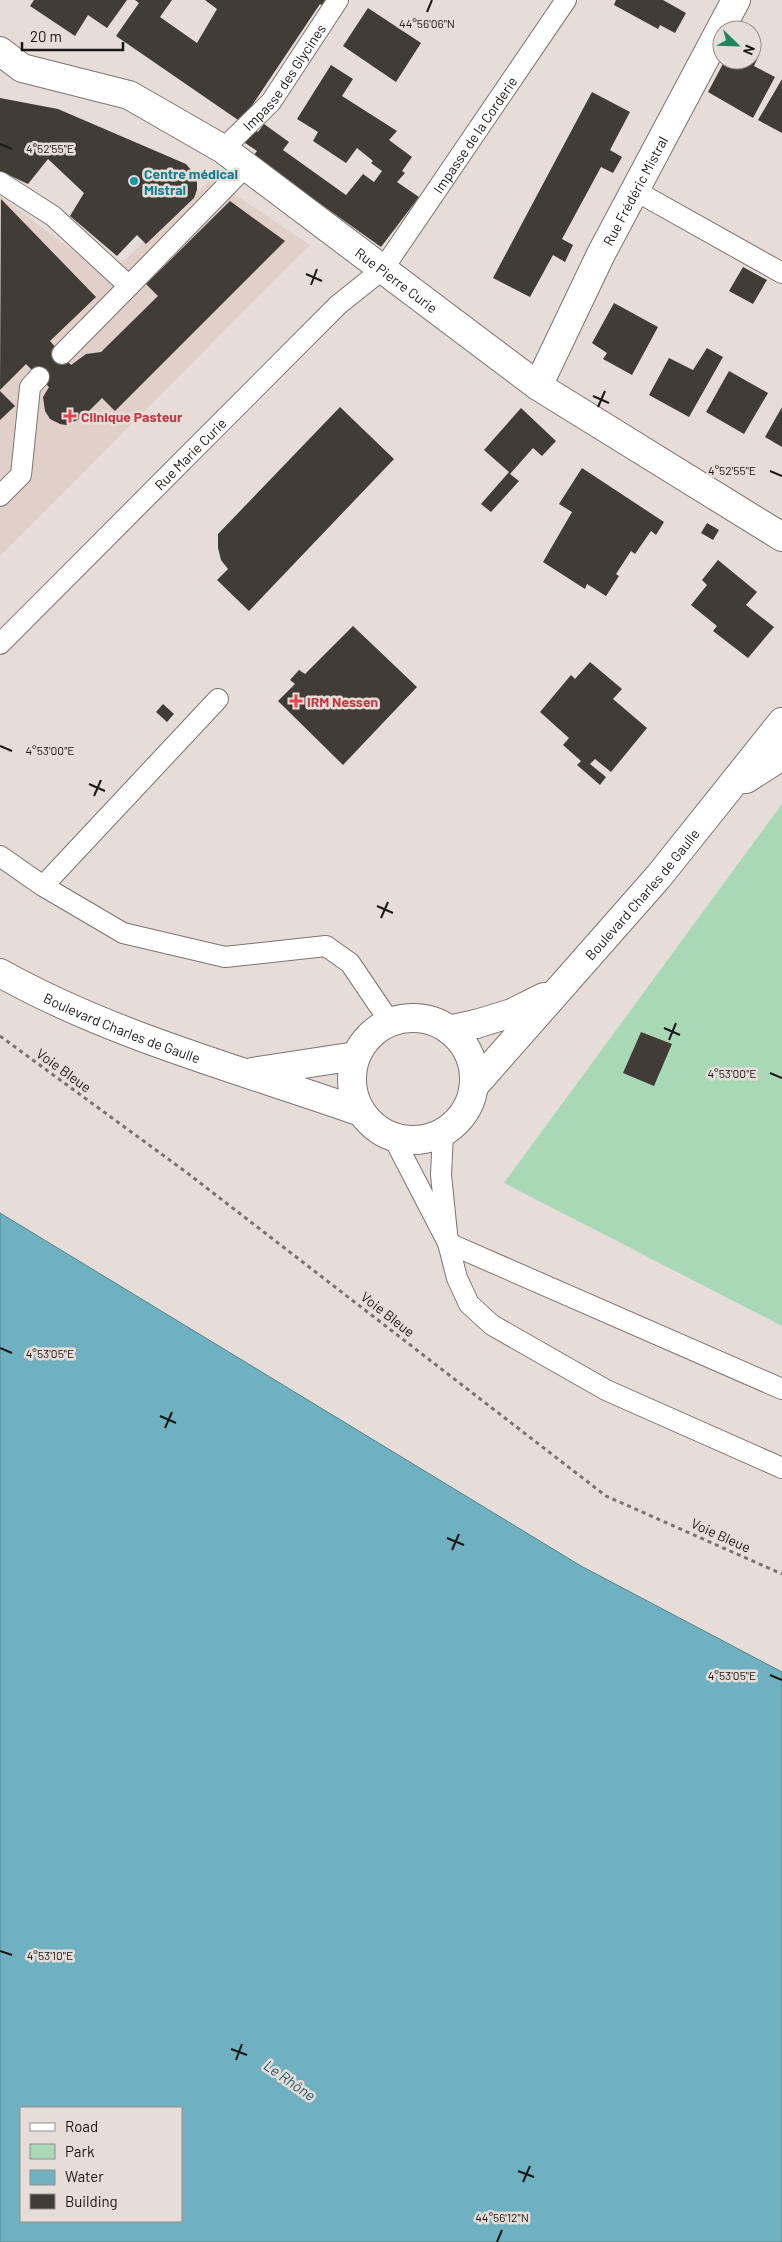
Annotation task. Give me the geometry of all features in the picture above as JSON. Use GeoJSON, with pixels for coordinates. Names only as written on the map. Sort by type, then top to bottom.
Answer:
{"type":"FeatureCollection","features":[{"type":"Feature","properties":{"kind":"street","name":"Rue Frédéric Mistral"},"geometry":{"type":"LineString","coordinates":[[538,386],[601,254],[736,0]]}},
{"type":"Feature","properties":{"kind":"street","name":"Rue Pierre Curie"},"geometry":{"type":"LineString","coordinates":[[0,51],[22,68],[129,95],[223,148],[538,386],[782,537]]}},
{"type":"Feature","properties":{"kind":"street","name":"Boulevard Charles de Gaulle"},"geometry":{"type":"LineString","coordinates":[[474,1086],[653,882],[782,722]]}},
{"type":"Feature","properties":{"kind":"street","name":"Boulevard Charles de Gaulle"},"geometry":{"type":"LineString","coordinates":[[724,794],[782,756]]}},
{"type":"Feature","properties":{"kind":"street","name":"Boulevard Charles de Gaulle"},"geometry":{"type":"LineString","coordinates":[[0,973],[47,999],[181,1053],[248,1073],[361,1112]]}},
{"type":"Feature","properties":{"kind":"street","name":"Boulevard Charles de Gaulle"},"geometry":{"type":"LineString","coordinates":[[449,1030],[512,1014],[556,991]]}},
{"type":"Feature","properties":{"kind":"street"},"geometry":{"type":"LineString","coordinates":[[411,1018],[431,1020],[449,1030],[464,1045],[472,1064],[474,1086],[467,1108],[457,1122],[443,1133],[413,1140],[393,1137],[374,1127],[361,1112],[353,1093],[352,1073],[356,1056],[365,1040],[376,1029],[390,1022],[411,1018]]}},
{"type":"Feature","properties":{"kind":"street","name":"Boulevard Charles de Gaulle"},"geometry":{"type":"LineString","coordinates":[[248,1073],[356,1056]]}},
{"type":"Feature","properties":{"kind":"lane","name":"Impasse des Glycines"},"geometry":{"type":"LineString","coordinates":[[223,148],[271,102],[338,0]]}},
{"type":"Feature","properties":{"kind":"lane","name":"Impasse de la Corderie"},"geometry":{"type":"LineString","coordinates":[[383,269],[566,0]]}},
{"type":"Feature","properties":{"kind":"lane"},"geometry":{"type":"LineString","coordinates":[[62,354],[246,166]]}},
{"type":"Feature","properties":{"kind":"lane"},"geometry":{"type":"LineString","coordinates":[[0,182],[53,216],[129,286]]}},
{"type":"Feature","properties":{"kind":"lane"},"geometry":{"type":"LineString","coordinates":[[634,190],[782,273]]}},
{"type":"Feature","properties":{"kind":"lane","name":"Rue Marie Curie"},"geometry":{"type":"LineString","coordinates":[[0,644],[338,305],[383,269]]}},
{"type":"Feature","properties":{"kind":"lane"},"geometry":{"type":"LineString","coordinates":[[0,496],[21,475],[30,387],[39,377]]}},
{"type":"Feature","properties":{"kind":"lane"},"geometry":{"type":"LineString","coordinates":[[44,886],[218,699]]}},
{"type":"Feature","properties":{"kind":"lane"},"geometry":{"type":"LineString","coordinates":[[0,856],[44,886],[124,933],[225,957],[326,946],[350,963],[390,1022]]}},
{"type":"Feature","properties":{"kind":"lane"},"geometry":{"type":"LineString","coordinates":[[443,1133],[442,1175],[448,1243],[457,1278],[469,1304],[492,1325],[606,1390],[782,1468]]}},
{"type":"Feature","properties":{"kind":"lane"},"geometry":{"type":"LineString","coordinates":[[393,1137],[448,1243],[782,1389]]}},
{"type":"Feature","properties":{"kind":"path","name":"Voie Bleue"},"geometry":{"type":"LineString","coordinates":[[0,1036],[186,1172],[606,1496],[782,1574]]}},
{"type":"Feature","properties":{"kind":"shaded area","name":"Clinique Pasteur"},"geometry":{"type":"Polygon","coordinates":[[[212,179],[310,245],[0,556],[0,196],[107,276],[212,179]]]}},
{"type":"Feature","properties":{"kind":"green space"},"geometry":{"type":"Polygon","coordinates":[[[782,804],[782,1326],[504,1183],[782,804]]]}},
{"type":"Feature","properties":{"kind":"water","name":"Le Rhône"},"geometry":{"type":"Polygon","coordinates":[[[0,1213],[581,1566],[782,1672],[782,2242],[0,2242],[0,1213]]]}},
{"type":"Feature","properties":{"kind":"building"},"geometry":{"type":"Polygon","coordinates":[[[34,0],[127,0],[107,28],[88,15],[75,36],[30,6],[34,0]]]}},
{"type":"Feature","properties":{"kind":"building"},"geometry":{"type":"Polygon","coordinates":[[[135,0],[172,0],[160,17],[197,43],[217,9],[205,0],[327,0],[323,6],[320,4],[241,122],[116,36],[139,3],[135,0]]]}},
{"type":"Feature","properties":{"kind":"building"},"geometry":{"type":"Polygon","coordinates":[[[616,0],[663,0],[686,13],[675,33],[660,25],[658,29],[614,5],[616,0]]]}},
{"type":"Feature","properties":{"kind":"building"},"geometry":{"type":"Polygon","coordinates":[[[368,8],[421,43],[396,82],[343,46],[368,8]]]}},
{"type":"Feature","properties":{"kind":"building"},"geometry":{"type":"Polygon","coordinates":[[[331,65],[353,79],[342,96],[397,131],[389,140],[412,157],[402,171],[405,173],[397,182],[419,197],[381,247],[253,156],[257,151],[245,143],[254,129],[258,132],[264,124],[289,142],[283,150],[346,195],[363,174],[374,182],[382,171],[371,163],[373,161],[357,148],[346,163],[313,141],[318,132],[297,119],[331,65]]]}},
{"type":"Feature","properties":{"kind":"building"},"geometry":{"type":"Polygon","coordinates":[[[720,70],[762,70],[775,77],[753,118],[708,92],[720,70]]]}},
{"type":"Feature","properties":{"kind":"building"},"geometry":{"type":"Polygon","coordinates":[[[782,79],[782,133],[758,120],[782,79]]]}},
{"type":"Feature","properties":{"kind":"building"},"geometry":{"type":"Polygon","coordinates":[[[592,92],[630,112],[610,150],[622,157],[613,173],[601,167],[562,239],[573,245],[565,262],[553,255],[530,297],[493,278],[592,92]]]}},
{"type":"Feature","properties":{"kind":"building","name":"Centre médical Mistral"},"geometry":{"type":"Polygon","coordinates":[[[0,98],[58,109],[186,164],[197,177],[197,190],[194,198],[146,244],[137,235],[117,256],[70,216],[84,193],[48,159],[28,184],[0,171],[0,98]]]}},
{"type":"Feature","properties":{"kind":"building"},"geometry":{"type":"Polygon","coordinates":[[[1,199],[96,297],[50,341],[71,365],[86,354],[101,352],[158,296],[146,284],[230,201],[285,241],[115,411],[102,398],[82,418],[66,425],[50,419],[45,411],[43,397],[49,387],[26,364],[0,390],[1,199]]]}},
{"type":"Feature","properties":{"kind":"building"},"geometry":{"type":"Polygon","coordinates":[[[743,267],[767,280],[753,304],[729,291],[743,267]]]}},
{"type":"Feature","properties":{"kind":"building"},"geometry":{"type":"Polygon","coordinates":[[[614,303],[658,327],[632,375],[603,359],[607,353],[592,343],[614,303]]]}},
{"type":"Feature","properties":{"kind":"building"},"geometry":{"type":"Polygon","coordinates":[[[707,348],[723,357],[689,417],[649,395],[669,358],[693,370],[707,348]]]}},
{"type":"Feature","properties":{"kind":"building"},"geometry":{"type":"Polygon","coordinates":[[[729,371],[768,393],[744,434],[706,412],[729,371]]]}},
{"type":"Feature","properties":{"kind":"building"},"geometry":{"type":"Polygon","coordinates":[[[0,391],[15,406],[0,420],[0,391]]]}},
{"type":"Feature","properties":{"kind":"building"},"geometry":{"type":"Polygon","coordinates":[[[340,407],[394,459],[249,611],[217,580],[228,569],[221,560],[218,548],[218,534],[340,407]]]}},
{"type":"Feature","properties":{"kind":"building"},"geometry":{"type":"Polygon","coordinates":[[[782,407],[782,447],[765,437],[782,407]]]}},
{"type":"Feature","properties":{"kind":"building"},"geometry":{"type":"Polygon","coordinates":[[[521,408],[556,441],[542,456],[533,448],[510,474],[519,481],[491,512],[481,504],[509,472],[484,450],[521,408]]]}},
{"type":"Feature","properties":{"kind":"building"},"geometry":{"type":"Polygon","coordinates":[[[582,468],[664,522],[656,535],[651,531],[635,554],[631,551],[616,574],[619,576],[606,596],[587,584],[585,589],[543,562],[572,512],[559,504],[582,468]]]}},
{"type":"Feature","properties":{"kind":"building"},"geometry":{"type":"Polygon","coordinates":[[[707,523],[719,530],[713,540],[701,533],[707,523]]]}},
{"type":"Feature","properties":{"kind":"building"},"geometry":{"type":"Polygon","coordinates":[[[718,560],[757,592],[746,605],[774,627],[748,658],[713,631],[717,626],[691,605],[707,585],[702,580],[718,560]]]}},
{"type":"Feature","properties":{"kind":"building"},"geometry":{"type":"Polygon","coordinates":[[[353,626],[417,687],[343,765],[278,701],[295,684],[290,680],[299,670],[305,674],[353,626]]]}},
{"type":"Feature","properties":{"kind":"building"},"geometry":{"type":"Polygon","coordinates":[[[590,662],[622,689],[613,699],[647,728],[611,772],[595,759],[590,764],[606,777],[600,785],[577,765],[581,761],[563,745],[569,738],[540,712],[571,675],[575,679],[590,662]]]}},
{"type":"Feature","properties":{"kind":"building"},"geometry":{"type":"Polygon","coordinates":[[[163,704],[174,714],[167,722],[156,712],[163,704]]]}},
{"type":"Feature","properties":{"kind":"building"},"geometry":{"type":"Polygon","coordinates":[[[641,1032],[672,1044],[654,1086],[623,1073],[641,1032]]]}},
{"type":"Feature","properties":{"kind":"place","name":"Centre médical Mistral"},"geometry":{"type":"Point","coordinates":[134,181]}},
{"type":"Feature","properties":{"kind":"place","name":"Clinique Pasteur"},"geometry":{"type":"Point","coordinates":[70,416]}},
{"type":"Feature","properties":{"kind":"place","name":"IRM Nessen"},"geometry":{"type":"Point","coordinates":[296,701]}}]}
